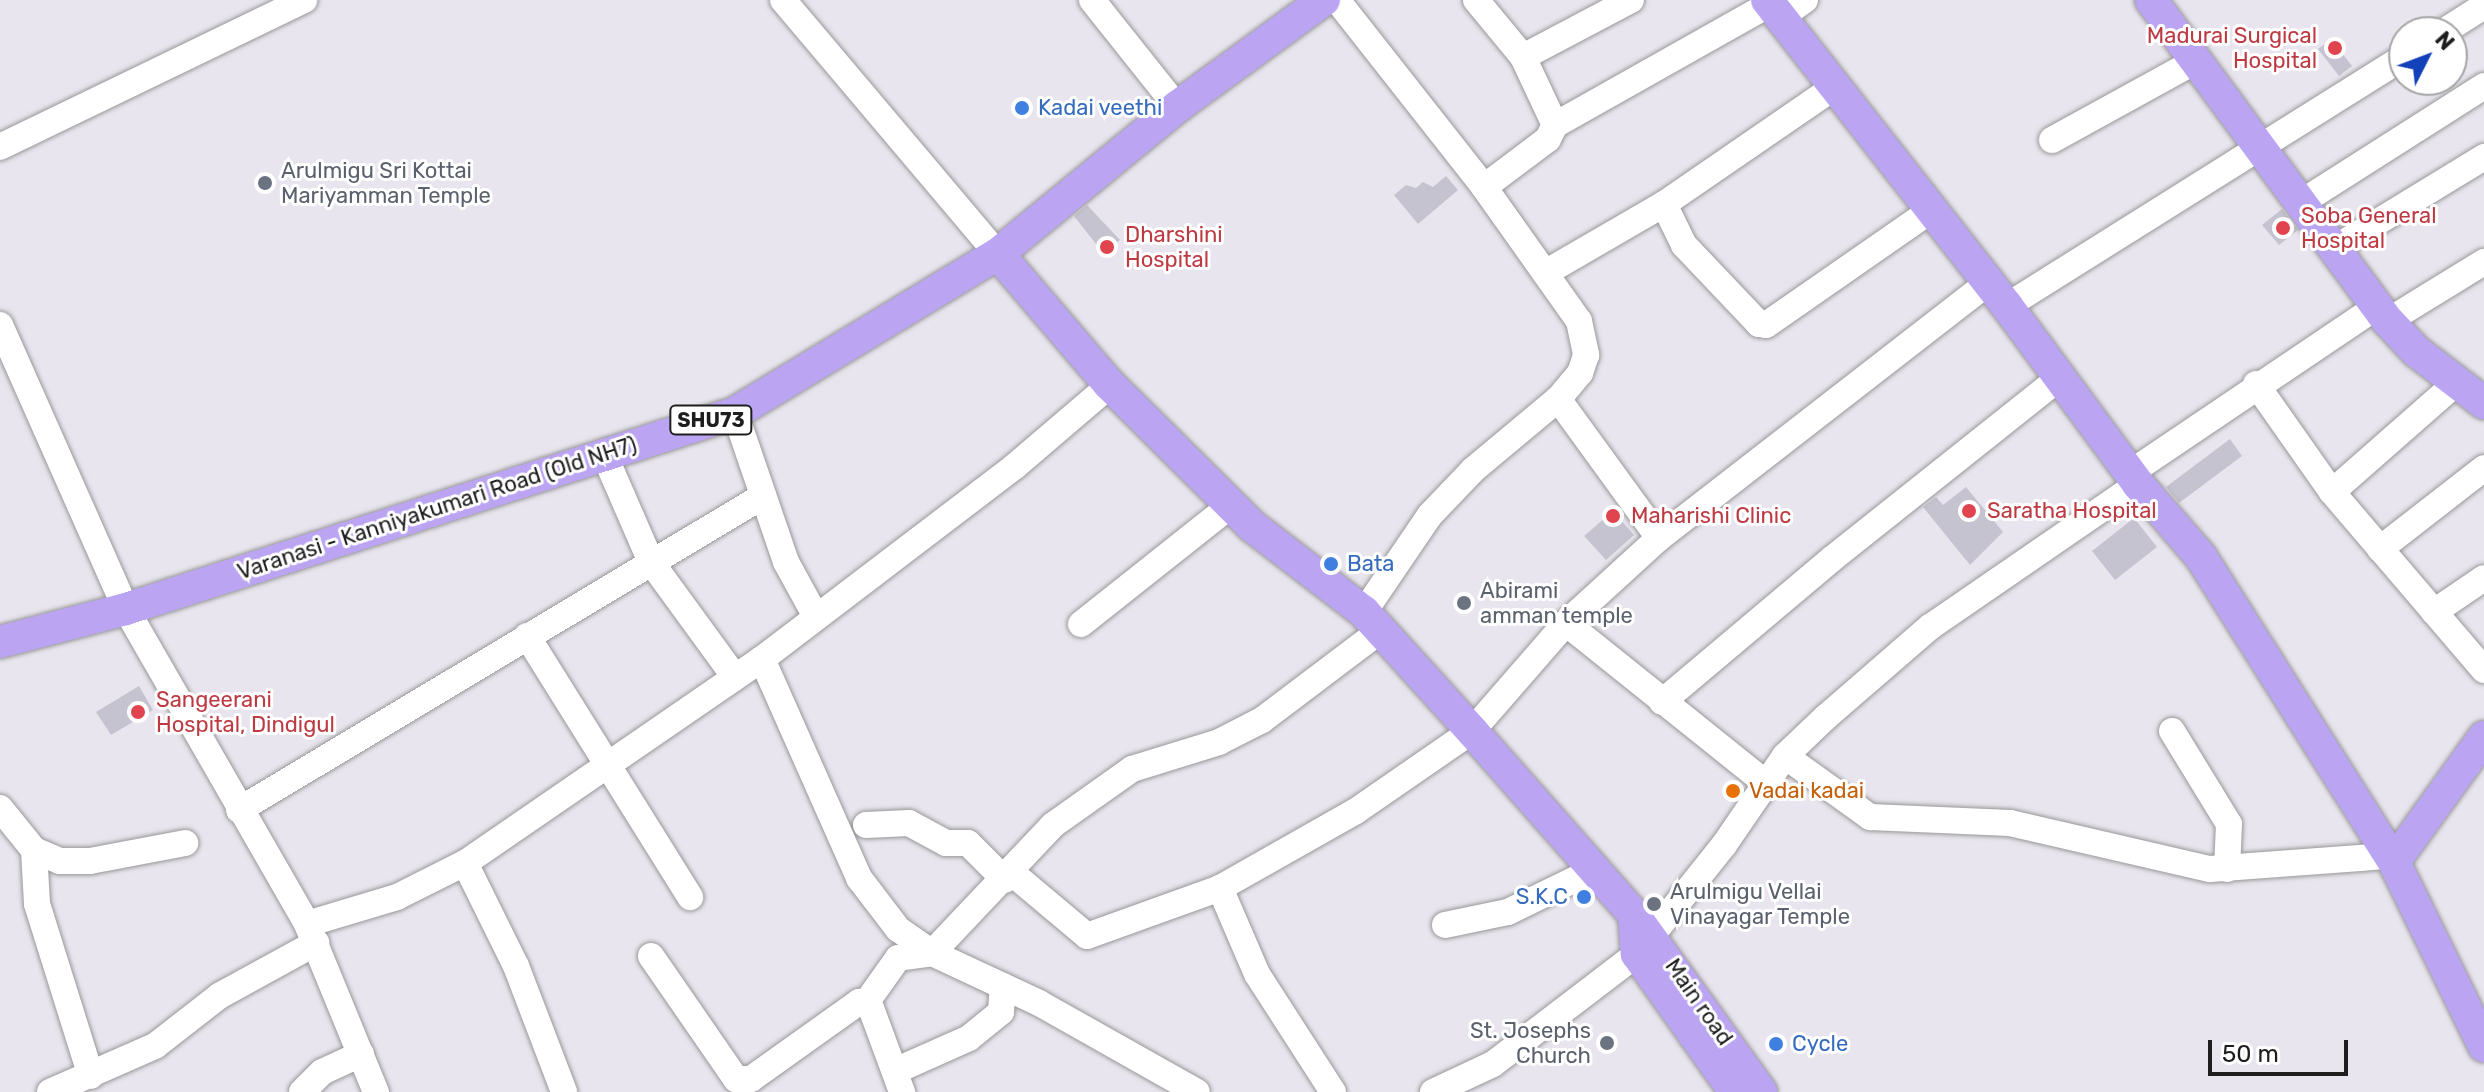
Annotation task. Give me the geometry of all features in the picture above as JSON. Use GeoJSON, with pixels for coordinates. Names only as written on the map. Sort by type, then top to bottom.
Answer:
{"type":"FeatureCollection","features":[{"type":"Feature","properties":{"kind":"main road","name":"Varanasi - Kanniyakumari Road (Old NH7)"},"geometry":{"type":"LineString","coordinates":[[0,642],[126,609],[735,413],[998,254],[1177,107],[1324,0]]}},
{"type":"Feature","properties":{"kind":"main road"},"geometry":{"type":"LineString","coordinates":[[2151,0],[2194,62],[2264,147],[2382,314],[2455,384],[2484,403]]}},
{"type":"Feature","properties":{"kind":"main road"},"geometry":{"type":"LineString","coordinates":[[1780,5],[1834,87],[1997,295],[2134,478],[2201,557],[2391,859],[2484,1046]]}},
{"type":"Feature","properties":{"kind":"main road"},"geometry":{"type":"LineString","coordinates":[[998,254],[1110,385],[1231,505],[1372,621],[1594,870],[1642,936]]}},
{"type":"Feature","properties":{"kind":"main road"},"geometry":{"type":"LineString","coordinates":[[2391,859],[2484,737]]}},
{"type":"Feature","properties":{"kind":"main road","name":"Main road"},"geometry":{"type":"LineString","coordinates":[[1642,936],[1735,1092]]}},
{"type":"Feature","properties":{"kind":"main road","name":"Main road"},"geometry":{"type":"LineString","coordinates":[[1642,936],[1761,1092]]}},
{"type":"Feature","properties":{"kind":"street"},"geometry":{"type":"LineString","coordinates":[[783,0],[998,254]]}},
{"type":"Feature","properties":{"kind":"street"},"geometry":{"type":"LineString","coordinates":[[1092,0],[1177,107]]}},
{"type":"Feature","properties":{"kind":"street"},"geometry":{"type":"LineString","coordinates":[[866,1003],[898,958],[932,953],[1008,877],[1053,825],[1132,769],[1236,735],[1372,621],[1430,515],[1473,470],[1558,399],[1580,373],[1586,355],[1579,321],[1484,187],[1337,0]]}},
{"type":"Feature","properties":{"kind":"street"},"geometry":{"type":"LineString","coordinates":[[1476,0],[1523,57],[1555,125]]}},
{"type":"Feature","properties":{"kind":"street"},"geometry":{"type":"LineString","coordinates":[[1523,57],[1631,0]]}},
{"type":"Feature","properties":{"kind":"street"},"geometry":{"type":"LineString","coordinates":[[0,147],[297,1]]}},
{"type":"Feature","properties":{"kind":"street"},"geometry":{"type":"LineString","coordinates":[[1484,187],[1548,139],[1555,125],[1780,5]]}},
{"type":"Feature","properties":{"kind":"street"},"geometry":{"type":"LineString","coordinates":[[2052,140],[2194,62]]}},
{"type":"Feature","properties":{"kind":"street"},"geometry":{"type":"LineString","coordinates":[[866,825],[909,823],[946,843],[968,843],[1087,936],[1128,926],[1220,888],[1356,811],[1472,731],[1566,623],[1659,538],[1997,295],[2264,147],[2388,67]]}},
{"type":"Feature","properties":{"kind":"street"},"geometry":{"type":"LineString","coordinates":[[2302,202],[2484,86]]}},
{"type":"Feature","properties":{"kind":"street"},"geometry":{"type":"LineString","coordinates":[[1545,273],[1664,204],[1834,87]]}},
{"type":"Feature","properties":{"kind":"street"},"geometry":{"type":"LineString","coordinates":[[2335,248],[2484,157]]}},
{"type":"Feature","properties":{"kind":"street"},"geometry":{"type":"LineString","coordinates":[[1664,204],[1684,245],[1759,324],[1766,325],[1930,211]]}},
{"type":"Feature","properties":{"kind":"street"},"geometry":{"type":"LineString","coordinates":[[1433,1092],[1493,1064],[1642,936],[1785,756],[1930,627],[2134,478],[2256,384],[2484,262]]}},
{"type":"Feature","properties":{"kind":"street"},"geometry":{"type":"LineString","coordinates":[[0,325],[126,609],[312,934],[376,1092]]}},
{"type":"Feature","properties":{"kind":"street"},"geometry":{"type":"LineString","coordinates":[[1662,702],[1833,558],[2058,379]]}},
{"type":"Feature","properties":{"kind":"street"},"geometry":{"type":"LineString","coordinates":[[2256,384],[2332,492],[2484,670]]}},
{"type":"Feature","properties":{"kind":"street"},"geometry":{"type":"LineString","coordinates":[[2332,492],[2455,384]]}},
{"type":"Feature","properties":{"kind":"street"},"geometry":{"type":"LineString","coordinates":[[50,1092],[155,1046],[231,988],[312,934],[465,863],[762,659],[815,615],[1014,467],[1110,385]]}},
{"type":"Feature","properties":{"kind":"street"},"geometry":{"type":"LineString","coordinates":[[1558,399],[1659,538]]}},
{"type":"Feature","properties":{"kind":"street"},"geometry":{"type":"LineString","coordinates":[[735,413],[786,562],[815,615]]}},
{"type":"Feature","properties":{"kind":"street"},"geometry":{"type":"LineString","coordinates":[[604,454],[651,562],[735,677]]}},
{"type":"Feature","properties":{"kind":"street"},"geometry":{"type":"LineString","coordinates":[[2380,549],[2484,468]]}},
{"type":"Feature","properties":{"kind":"street"},"geometry":{"type":"LineString","coordinates":[[239,810],[763,496]]}},
{"type":"Feature","properties":{"kind":"street"},"geometry":{"type":"LineString","coordinates":[[1081,624],[1231,505]]}},
{"type":"Feature","properties":{"kind":"street"},"geometry":{"type":"LineString","coordinates":[[2434,612],[2484,578]]}},
{"type":"Feature","properties":{"kind":"street"},"geometry":{"type":"LineString","coordinates":[[1566,623],[1766,783]]}},
{"type":"Feature","properties":{"kind":"street"},"geometry":{"type":"LineString","coordinates":[[527,636],[605,766],[690,897]]}},
{"type":"Feature","properties":{"kind":"street"},"geometry":{"type":"LineString","coordinates":[[762,659],[859,878],[898,929],[932,953],[1003,986],[1197,1092]]}},
{"type":"Feature","properties":{"kind":"street"},"geometry":{"type":"LineString","coordinates":[[2172,731],[2229,824],[2227,869]]}},
{"type":"Feature","properties":{"kind":"street"},"geometry":{"type":"LineString","coordinates":[[1785,756],[1870,817],[2010,823],[2163,861],[2227,869],[2391,859]]}},
{"type":"Feature","properties":{"kind":"street"},"geometry":{"type":"LineString","coordinates":[[0,808],[34,850],[60,861],[90,861],[185,843]]}},
{"type":"Feature","properties":{"kind":"street"},"geometry":{"type":"LineString","coordinates":[[34,850],[37,904],[91,1076]]}},
{"type":"Feature","properties":{"kind":"street"},"geometry":{"type":"LineString","coordinates":[[465,863],[516,966],[564,1092]]}},
{"type":"Feature","properties":{"kind":"street"},"geometry":{"type":"LineString","coordinates":[[1445,925],[1508,912],[1594,870]]}},
{"type":"Feature","properties":{"kind":"street"},"geometry":{"type":"LineString","coordinates":[[1220,888],[1264,987],[1333,1092]]}},
{"type":"Feature","properties":{"kind":"street"},"geometry":{"type":"LineString","coordinates":[[651,956],[730,1072],[743,1083],[853,1003],[866,1003]]}},
{"type":"Feature","properties":{"kind":"street"},"geometry":{"type":"LineString","coordinates":[[866,1003],[899,1082],[969,1038],[1001,1012],[1003,986]]}},
{"type":"Feature","properties":{"kind":"street"},"geometry":{"type":"LineString","coordinates":[[302,1092],[322,1072],[361,1054]]}},
{"type":"Feature","properties":{"kind":"street"},"geometry":{"type":"LineString","coordinates":[[1488,1092],[1493,1064]]}},
{"type":"Feature","properties":{"kind":"building"},"geometry":{"type":"Polygon","coordinates":[[[2331,39],[2352,66],[2339,76],[2318,49],[2331,39]]]}},
{"type":"Feature","properties":{"kind":"building"},"geometry":{"type":"Polygon","coordinates":[[[1446,176],[1458,190],[1418,224],[1394,195],[1406,185],[1416,188],[1423,182],[1433,187],[1446,176]]]}},
{"type":"Feature","properties":{"kind":"building"},"geometry":{"type":"Polygon","coordinates":[[[1087,205],[1120,240],[1103,253],[1074,216],[1087,205]]]}},
{"type":"Feature","properties":{"kind":"building"},"geometry":{"type":"Polygon","coordinates":[[[2282,209],[2298,230],[2279,245],[2262,225],[2282,209]]]}},
{"type":"Feature","properties":{"kind":"building"},"geometry":{"type":"Polygon","coordinates":[[[2230,439],[2242,456],[2179,503],[2166,487],[2230,439]]]}},
{"type":"Feature","properties":{"kind":"building"},"geometry":{"type":"Polygon","coordinates":[[[1966,487],[2003,532],[1970,565],[1923,507],[1936,497],[1943,505],[1966,487]]]}},
{"type":"Feature","properties":{"kind":"building"},"geometry":{"type":"Polygon","coordinates":[[[1613,511],[1634,535],[1606,560],[1584,536],[1613,511]]]}},
{"type":"Feature","properties":{"kind":"building"},"geometry":{"type":"Polygon","coordinates":[[[2134,518],[2157,547],[2115,580],[2092,551],[2134,518]]]}},
{"type":"Feature","properties":{"kind":"building"},"geometry":{"type":"Polygon","coordinates":[[[139,686],[153,710],[111,735],[96,712],[139,686]]]}},
{"type":"Feature","properties":{"kind":"place","name":"Madurai Surgical Hospital"},"geometry":{"type":"Point","coordinates":[2335,48]}},
{"type":"Feature","properties":{"kind":"place","name":"Kadai veethi"},"geometry":{"type":"Point","coordinates":[1022,108]}},
{"type":"Feature","properties":{"kind":"place","name":"Arulmigu Sri Kottai Mariyamman Temple"},"geometry":{"type":"Point","coordinates":[265,183]}},
{"type":"Feature","properties":{"kind":"place","name":"Soba General Hospital"},"geometry":{"type":"Point","coordinates":[2283,228]}},
{"type":"Feature","properties":{"kind":"place","name":"Dharshini Hospital"},"geometry":{"type":"Point","coordinates":[1107,247]}},
{"type":"Feature","properties":{"kind":"place","name":"Saratha Hospital"},"geometry":{"type":"Point","coordinates":[1969,511]}},
{"type":"Feature","properties":{"kind":"place","name":"Maharishi Clinic"},"geometry":{"type":"Point","coordinates":[1613,516]}},
{"type":"Feature","properties":{"kind":"place","name":"Bata"},"geometry":{"type":"Point","coordinates":[1331,564]}},
{"type":"Feature","properties":{"kind":"place","name":"Abirami amman temple"},"geometry":{"type":"Point","coordinates":[1464,603]}},
{"type":"Feature","properties":{"kind":"place","name":"Sangeerani Hospital, Dindigul"},"geometry":{"type":"Point","coordinates":[138,712]}},
{"type":"Feature","properties":{"kind":"place","name":"Vadai kadai"},"geometry":{"type":"Point","coordinates":[1733,791]}},
{"type":"Feature","properties":{"kind":"place","name":"S.K.C"},"geometry":{"type":"Point","coordinates":[1584,897]}},
{"type":"Feature","properties":{"kind":"place","name":"Arulmigu Vellai Vinayagar Temple"},"geometry":{"type":"Point","coordinates":[1654,904]}},
{"type":"Feature","properties":{"kind":"place","name":"St. Josephs Church"},"geometry":{"type":"Point","coordinates":[1607,1043]}},
{"type":"Feature","properties":{"kind":"place","name":"Cycle"},"geometry":{"type":"Point","coordinates":[1776,1044]}}]}
